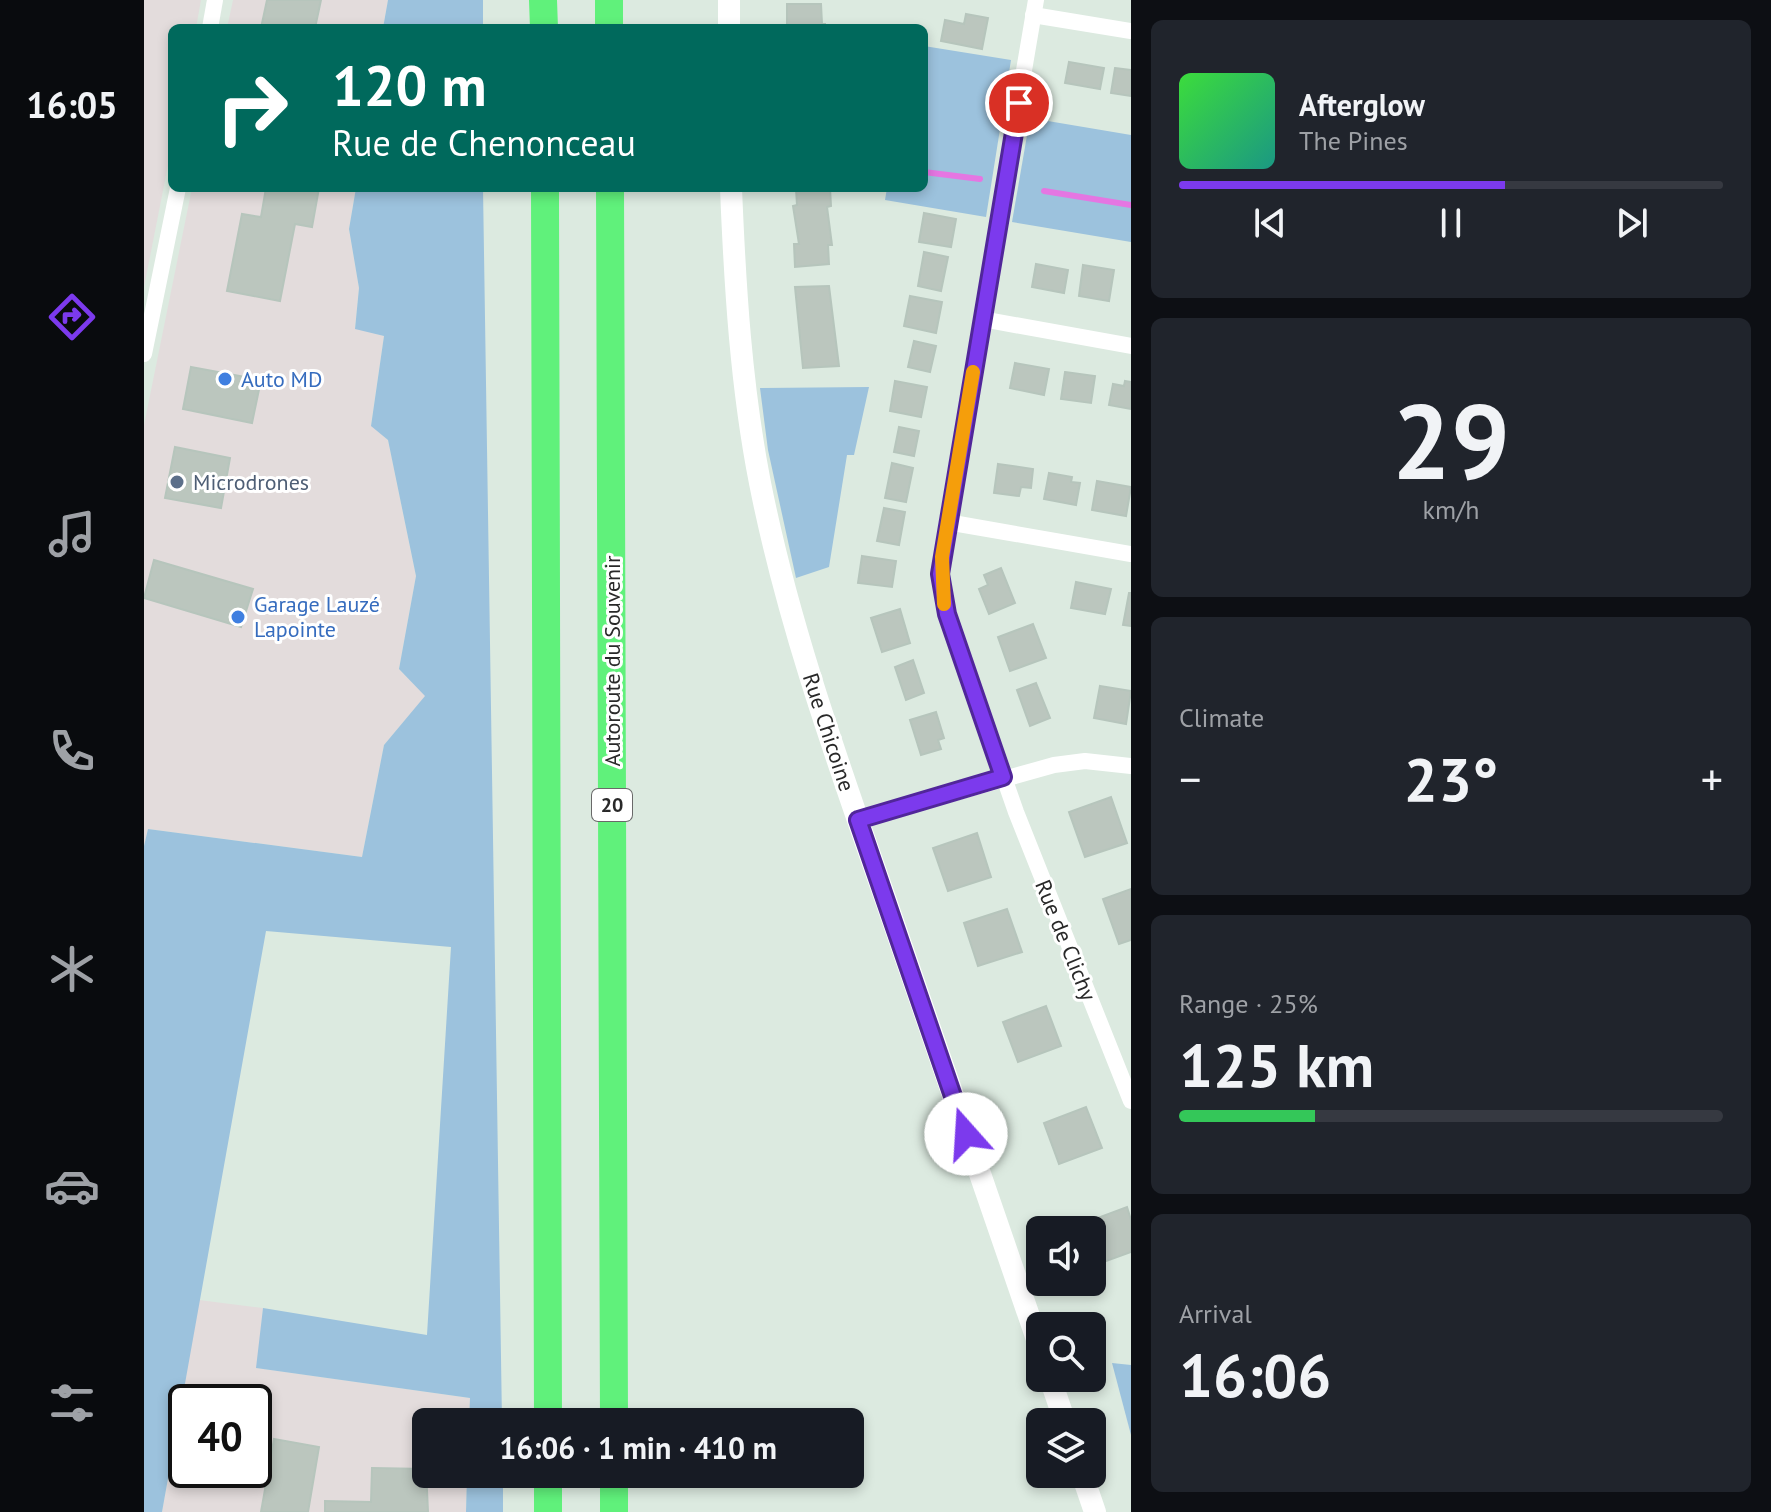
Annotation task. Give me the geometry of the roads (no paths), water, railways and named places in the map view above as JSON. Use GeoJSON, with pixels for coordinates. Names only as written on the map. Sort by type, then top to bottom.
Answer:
{"type":"FeatureCollection","features":[{"type":"Feature","properties":{"kind":"highway"},"geometry":{"type":"LineString","coordinates":[[543,0],[544,24]]}},
{"type":"Feature","properties":{"kind":"highway"},"geometry":{"type":"LineString","coordinates":[[609,0],[609,24]]}},
{"type":"Feature","properties":{"kind":"highway"},"geometry":{"type":"LineString","coordinates":[[545,192],[548,1408]]}},
{"type":"Feature","properties":{"kind":"highway","name":"Autoroute du Souvenir"},"geometry":{"type":"LineString","coordinates":[[610,192],[614,1408]]}},
{"type":"Feature","properties":{"kind":"highway"},"geometry":{"type":"LineString","coordinates":[[548,1488],[548,1512]]}},
{"type":"Feature","properties":{"kind":"highway"},"geometry":{"type":"LineString","coordinates":[[614,1488],[614,1512]]}},
{"type":"Feature","properties":{"kind":"street"},"geometry":{"type":"LineString","coordinates":[[211,24],[215,0]]}},
{"type":"Feature","properties":{"kind":"street"},"geometry":{"type":"LineString","coordinates":[[729,0],[729,24]]}},
{"type":"Feature","properties":{"kind":"street"},"geometry":{"type":"LineString","coordinates":[[1034,8],[1131,31]]}},
{"type":"Feature","properties":{"kind":"street","name":"Rue de Clichy"},"geometry":{"type":"LineString","coordinates":[[1034,8],[940,574],[943,599],[1003,777],[1131,1101]]}},
{"type":"Feature","properties":{"kind":"street"},"geometry":{"type":"LineString","coordinates":[[144,354],[177,192]]}},
{"type":"Feature","properties":{"kind":"street","name":"Rue Chicoine"},"geometry":{"type":"LineString","coordinates":[[731,192],[740,346],[760,480],[792,615],[858,820],[1028,1312]]}},
{"type":"Feature","properties":{"kind":"street"},"geometry":{"type":"LineString","coordinates":[[982,319],[1131,346]]}},
{"type":"Feature","properties":{"kind":"street"},"geometry":{"type":"LineString","coordinates":[[947,522],[1131,554]]}},
{"type":"Feature","properties":{"kind":"street"},"geometry":{"type":"LineString","coordinates":[[858,820],[1003,777],[1085,761],[1131,766]]}},
{"type":"Feature","properties":{"kind":"street"},"geometry":{"type":"LineString","coordinates":[[1087,1488],[1095,1512]]}},
{"type":"Feature","properties":{"kind":"waterway"},"geometry":{"type":"LineString","coordinates":[[928,172],[980,179]]}},
{"type":"Feature","properties":{"kind":"waterway"},"geometry":{"type":"LineString","coordinates":[[1044,191],[1131,205]]}},
{"type":"Feature","properties":{"kind":"place","name":"Auto MD"},"geometry":{"type":"Point","coordinates":[225,379]}},
{"type":"Feature","properties":{"kind":"place","name":"Microdrones"},"geometry":{"type":"Point","coordinates":[177,482]}},
{"type":"Feature","properties":{"kind":"place","name":"Garage Lauzé Lapointe"},"geometry":{"type":"Point","coordinates":[238,617]}}]}
